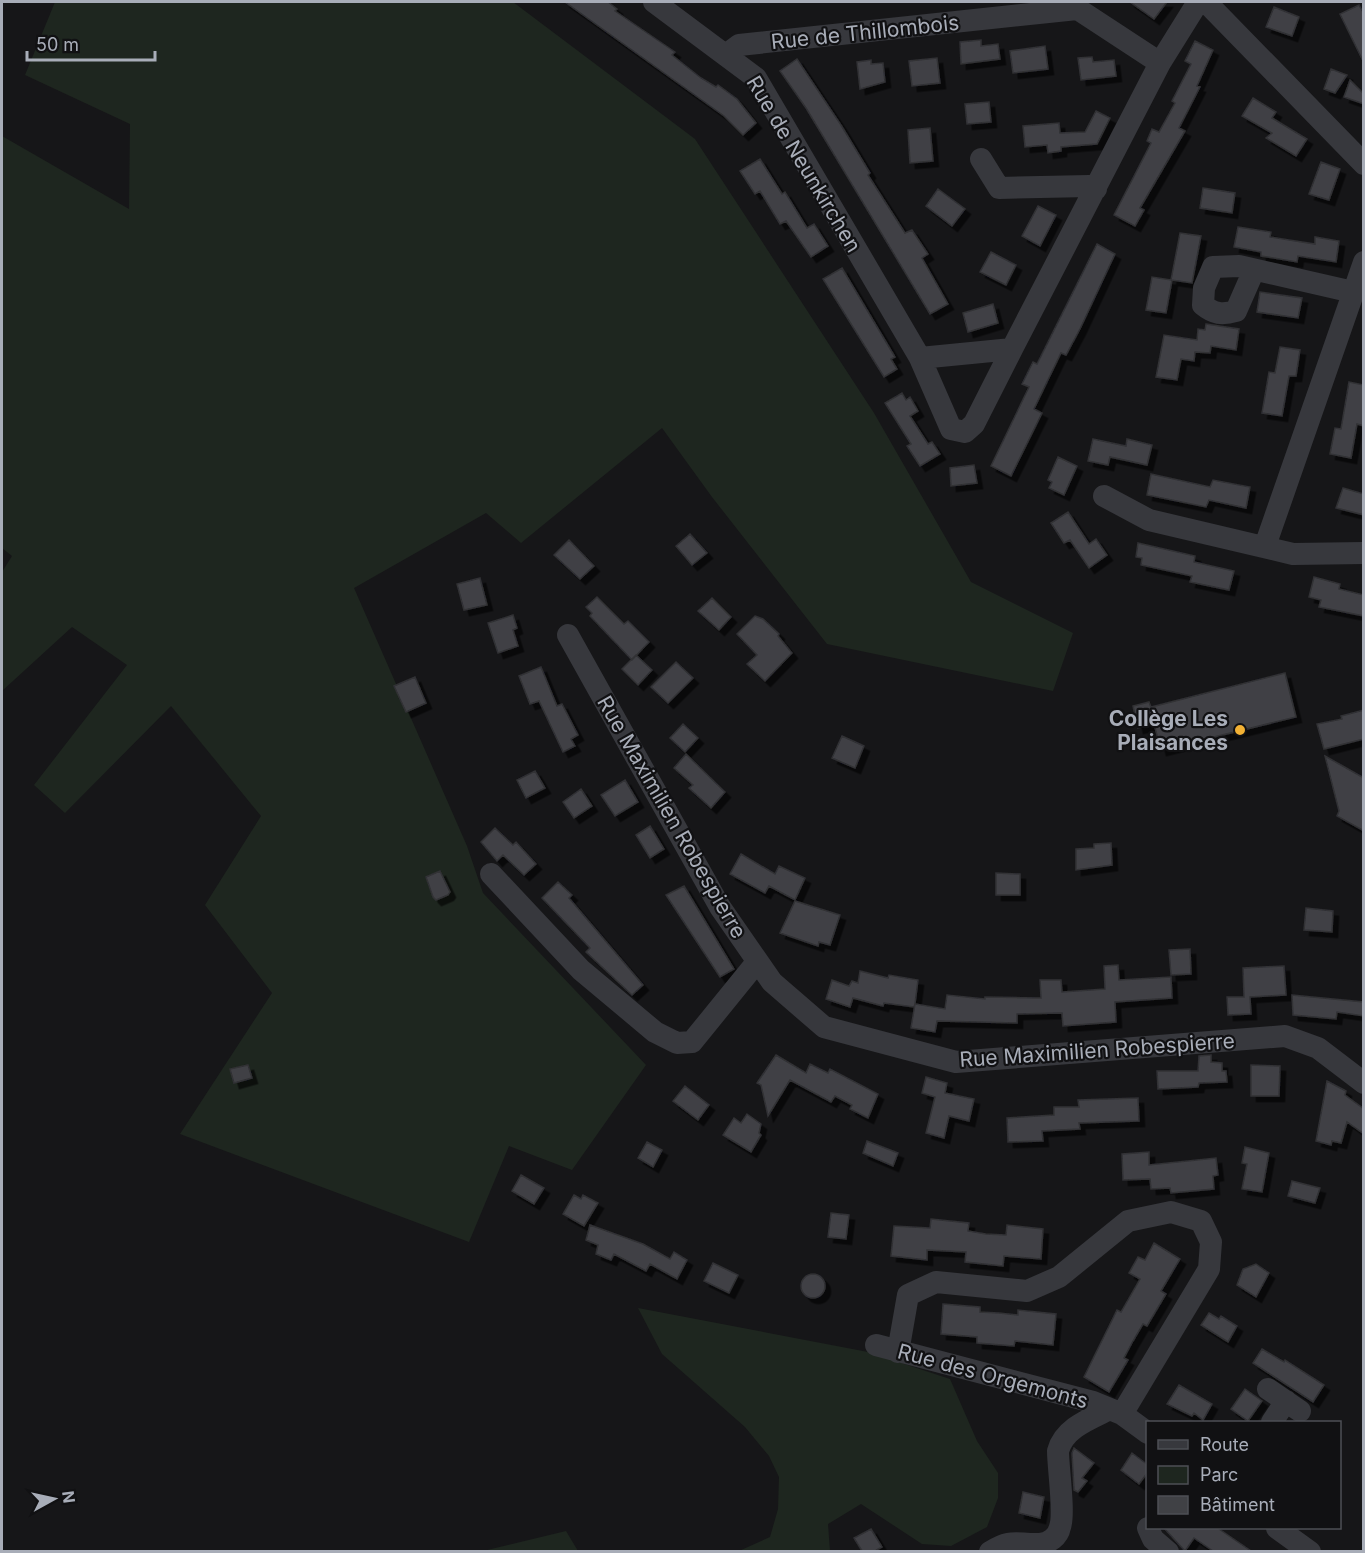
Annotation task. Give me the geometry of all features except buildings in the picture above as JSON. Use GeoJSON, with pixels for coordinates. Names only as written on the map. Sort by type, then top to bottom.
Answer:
{"type":"FeatureCollection","features":[{"type":"Feature","properties":{"kind":"street","name":"Rue de Neunkirchen"},"geometry":{"type":"LineString","coordinates":[[654,2],[727,54],[756,78],[920,358],[951,429],[965,432],[974,424],[1160,63],[1198,2]]}},
{"type":"Feature","properties":{"kind":"street"},"geometry":{"type":"LineString","coordinates":[[1206,2],[1364,164]]}},
{"type":"Feature","properties":{"kind":"street","name":"Rue de Thillombois"},"geometry":{"type":"LineString","coordinates":[[727,54],[739,45],[1072,5]]}},
{"type":"Feature","properties":{"kind":"street"},"geometry":{"type":"LineString","coordinates":[[1072,5],[1160,63]]}},
{"type":"Feature","properties":{"kind":"street"},"geometry":{"type":"LineString","coordinates":[[981,159],[999,188],[1089,186],[1096,189]]}},
{"type":"Feature","properties":{"kind":"street"},"geometry":{"type":"LineString","coordinates":[[1265,546],[1364,262]]}},
{"type":"Feature","properties":{"kind":"street"},"geometry":{"type":"LineString","coordinates":[[1254,270],[1353,292]]}},
{"type":"Feature","properties":{"kind":"street"},"geometry":{"type":"LineString","coordinates":[[920,358],[1012,349]]}},
{"type":"Feature","properties":{"kind":"street"},"geometry":{"type":"LineString","coordinates":[[1104,496],[1149,520],[1293,554],[1364,554]]}},
{"type":"Feature","properties":{"kind":"street","name":"Rue Maximilien Robespierre"},"geometry":{"type":"LineString","coordinates":[[568,636],[720,908],[772,982],[824,1027],[956,1062],[1285,1036],[1318,1048],[1364,1083]]}},
{"type":"Feature","properties":{"kind":"street"},"geometry":{"type":"LineString","coordinates":[[491,874],[581,970],[655,1032],[677,1043],[693,1042],[757,962]]}},
{"type":"Feature","properties":{"kind":"street"},"geometry":{"type":"LineString","coordinates":[[898,1352],[908,1296],[936,1282],[1027,1291],[1059,1278],[1128,1221],[1171,1212],[1201,1221],[1211,1242],[1209,1269],[1116,1411]]}},
{"type":"Feature","properties":{"kind":"street","name":"Rue des Orgemonts"},"geometry":{"type":"LineString","coordinates":[[876,1345],[1093,1402],[1116,1411],[1146,1432]]}},
{"type":"Feature","properties":{"kind":"street"},"geometry":{"type":"LineString","coordinates":[[1273,1421],[1285,1400]]}},
{"type":"Feature","properties":{"kind":"street","name":"Rue des Orgemonts"},"geometry":{"type":"LineString","coordinates":[[990,1551],[1004,1543],[1018,1541],[1040,1544],[1055,1538],[1061,1526],[1058,1451],[1060,1442],[1072,1430],[1116,1411]]}},
{"type":"Feature","properties":{"kind":"street"},"geometry":{"type":"LineString","coordinates":[[1149,1529],[1153,1539],[1168,1551]]}},
{"type":"Feature","properties":{"kind":"street"},"geometry":{"type":"LineString","coordinates":[[1280,1529],[1310,1551]]}},
{"type":"Feature","properties":{"kind":"green space"},"geometry":{"type":"Polygon","coordinates":[[[55,2],[513,2],[695,139],[874,413],[971,582],[1073,633],[1053,691],[827,644],[712,497],[662,428],[521,543],[486,513],[354,588],[467,846],[483,893],[646,1065],[572,1170],[509,1146],[469,1242],[180,1134],[272,993],[205,905],[261,816],[171,706],[65,813],[34,785],[127,665],[72,627],[2,691],[2,572],[12,556],[2,548],[2,136],[129,209],[130,124],[25,75],[55,2]]]}},
{"type":"Feature","properties":{"kind":"green space"},"geometry":{"type":"Polygon","coordinates":[[[638,1308],[868,1352],[950,1379],[977,1441],[998,1473],[998,1498],[987,1527],[951,1546],[922,1544],[861,1504],[828,1524],[830,1551],[739,1551],[770,1537],[778,1509],[779,1477],[769,1456],[745,1427],[662,1354],[638,1308]]]}},
{"type":"Feature","properties":{"kind":"green space"},"geometry":{"type":"Polygon","coordinates":[[[566,1531],[578,1551],[483,1551],[566,1531]]]}},
{"type":"Feature","properties":{"kind":"place","name":"Collège Les Plaisances"},"geometry":{"type":"Point","coordinates":[1240,730]}}]}
